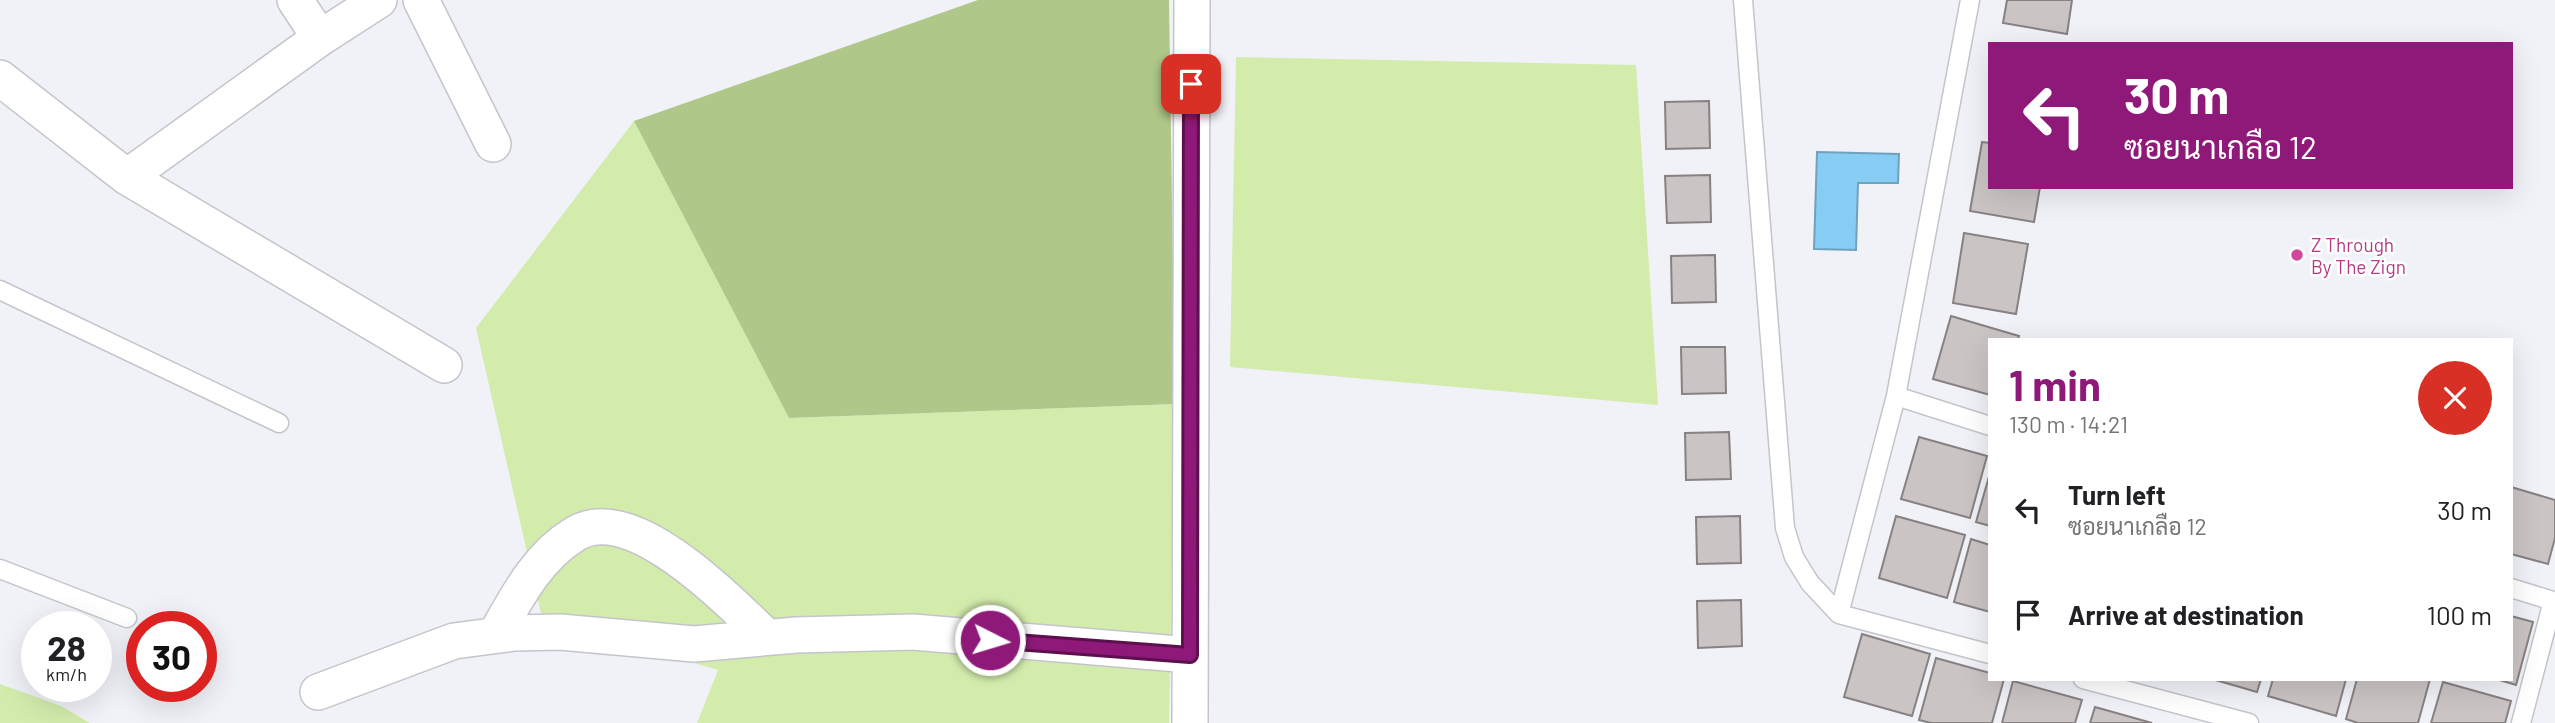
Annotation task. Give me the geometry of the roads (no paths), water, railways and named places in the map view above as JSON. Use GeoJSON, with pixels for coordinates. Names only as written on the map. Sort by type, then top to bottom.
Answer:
{"type":"FeatureCollection","features":[{"type":"Feature","properties":{"kind":"street"},"geometry":{"type":"LineString","coordinates":[[295,0],[320,38]]}},
{"type":"Feature","properties":{"kind":"street"},"geometry":{"type":"LineString","coordinates":[[127,177],[320,38],[379,0]]}},
{"type":"Feature","properties":{"kind":"street"},"geometry":{"type":"LineString","coordinates":[[421,0],[493,144]]}},
{"type":"Feature","properties":{"kind":"street"},"geometry":{"type":"LineString","coordinates":[[1190,723],[1192,0]]}},
{"type":"Feature","properties":{"kind":"street"},"geometry":{"type":"LineString","coordinates":[[0,78],[127,177],[444,365]]}},
{"type":"Feature","properties":{"kind":"street"},"geometry":{"type":"LineString","coordinates":[[496,634],[526,580],[552,551],[576,533],[596,526],[616,528],[650,540],[702,577],[767,637]]}},
{"type":"Feature","properties":{"kind":"street"},"geometry":{"type":"LineString","coordinates":[[318,692],[422,651],[454,641],[496,634],[560,632],[694,644],[767,637],[913,632],[1190,655]]}},
{"type":"Feature","properties":{"kind":"lane"},"geometry":{"type":"LineString","coordinates":[[1743,0],[1785,528],[1794,557],[1810,583],[1839,614],[1988,653]]}},
{"type":"Feature","properties":{"kind":"lane"},"geometry":{"type":"LineString","coordinates":[[1839,614],[1895,396],[1970,0]]}},
{"type":"Feature","properties":{"kind":"lane"},"geometry":{"type":"LineString","coordinates":[[0,290],[279,423]]}},
{"type":"Feature","properties":{"kind":"lane"},"geometry":{"type":"LineString","coordinates":[[1895,396],[1988,425]]}},
{"type":"Feature","properties":{"kind":"lane"},"geometry":{"type":"LineString","coordinates":[[0,569],[126,618]]}},
{"type":"Feature","properties":{"kind":"lane"},"geometry":{"type":"LineString","coordinates":[[2513,589],[2553,601],[2521,723]]}},
{"type":"Feature","properties":{"kind":"lane"},"geometry":{"type":"LineString","coordinates":[[2091,681],[2249,723]]}},
{"type":"Feature","properties":{"kind":"water"},"geometry":{"type":"Polygon","coordinates":[[[1817,152],[1899,154],[1898,183],[1858,183],[1856,250],[1814,249],[1817,152]]]}},
{"type":"Feature","properties":{"kind":"place","name":"Z Through By The Zign"},"geometry":{"type":"Point","coordinates":[2297,255]}}]}
